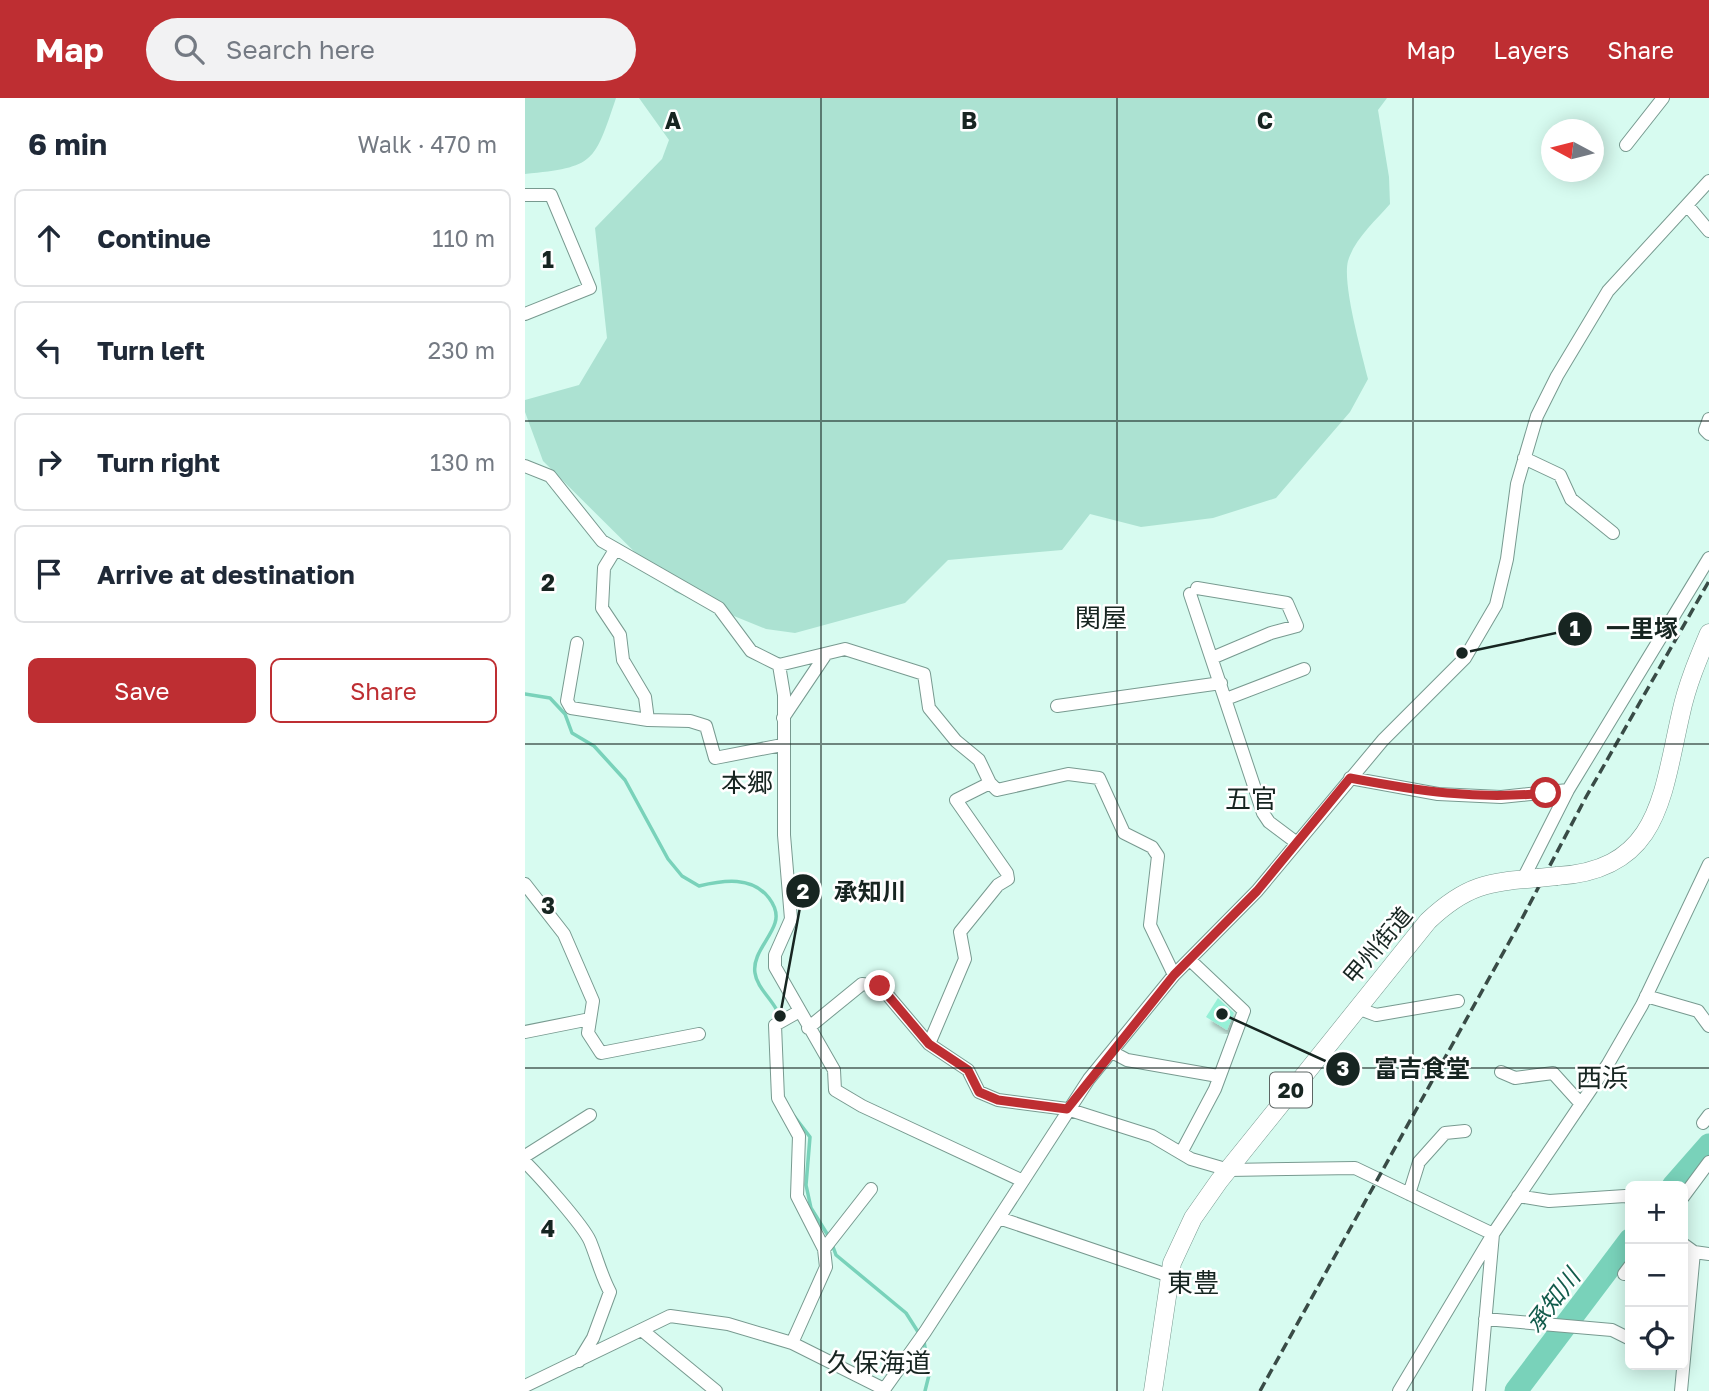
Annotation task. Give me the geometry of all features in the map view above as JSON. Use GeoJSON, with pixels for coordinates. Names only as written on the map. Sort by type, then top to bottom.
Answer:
{"type":"FeatureCollection","features":[{"type":"Feature","properties":{"kind":"highway","name":"甲州街道"},"geometry":{"type":"LineString","coordinates":[[1153,1391],[1170,1276],[1187,1229],[1229,1170],[1428,920],[1447,903],[1481,884],[1577,875],[1614,863],[1641,841],[1659,807],[1685,698],[1709,633]]}},
{"type":"Feature","properties":{"kind":"street"},"geometry":{"type":"LineString","coordinates":[[1626,145],[1663,98]]}},
{"type":"Feature","properties":{"kind":"street"},"geometry":{"type":"LineString","coordinates":[[885,1387],[922,1337],[1067,1109],[1112,1052],[1174,975],[1257,891],[1350,778],[1465,658],[1496,606],[1503,579],[1517,484],[1537,416],[1556,376],[1608,291],[1709,181]]}},
{"type":"Feature","properties":{"kind":"street"},"geometry":{"type":"LineString","coordinates":[[525,194],[551,195],[590,288],[525,314]]}},
{"type":"Feature","properties":{"kind":"street"},"geometry":{"type":"LineString","coordinates":[[1687,205],[1709,231]]}},
{"type":"Feature","properties":{"kind":"street"},"geometry":{"type":"LineString","coordinates":[[1709,419],[1705,430],[1709,433]]}},
{"type":"Feature","properties":{"kind":"street"},"geometry":{"type":"LineString","coordinates":[[1524,458],[1560,475],[1571,499],[1613,533]]}},
{"type":"Feature","properties":{"kind":"street"},"geometry":{"type":"LineString","coordinates":[[525,466],[550,476],[602,541],[719,607],[751,651],[779,666],[845,649],[925,674],[929,708],[956,741],[979,760],[990,783],[997,790],[1068,774],[1099,778],[1123,833],[1153,847],[1158,856],[1150,925],[1174,975]]}},
{"type":"Feature","properties":{"kind":"street"},"geometry":{"type":"LineString","coordinates":[[615,550],[604,568],[602,608],[620,635],[623,660],[645,697],[648,720]]}},
{"type":"Feature","properties":{"kind":"street"},"geometry":{"type":"LineString","coordinates":[[1539,878],[1568,790],[1709,558]]}},
{"type":"Feature","properties":{"kind":"street"},"geometry":{"type":"LineString","coordinates":[[1212,659],[1271,633],[1297,626],[1287,603],[1193,591],[1212,659],[1263,813],[1269,822],[1297,843]]}},
{"type":"Feature","properties":{"kind":"street"},"geometry":{"type":"LineString","coordinates":[[577,643],[567,701],[571,708],[648,720],[690,721],[706,726],[715,758],[782,745]]}},
{"type":"Feature","properties":{"kind":"street"},"geometry":{"type":"LineString","coordinates":[[783,718],[826,654]]}},
{"type":"Feature","properties":{"kind":"street"},"geometry":{"type":"LineString","coordinates":[[779,666],[784,695],[784,835],[791,919],[775,955],[775,967],[798,1012],[834,1070],[835,1090],[862,1106],[1023,1181]]}},
{"type":"Feature","properties":{"kind":"street"},"geometry":{"type":"LineString","coordinates":[[1226,699],[1304,669]]}},
{"type":"Feature","properties":{"kind":"street"},"geometry":{"type":"LineString","coordinates":[[1057,706],[1221,683]]}},
{"type":"Feature","properties":{"kind":"street"},"geometry":{"type":"LineString","coordinates":[[1350,778],[1438,794],[1501,797],[1568,790]]}},
{"type":"Feature","properties":{"kind":"street"},"geometry":{"type":"LineString","coordinates":[[929,1044],[965,960],[960,932],[998,885],[1008,879],[1007,873],[956,800],[990,783]]}},
{"type":"Feature","properties":{"kind":"street"},"geometry":{"type":"LineString","coordinates":[[1399,1391],[1493,1234],[1581,1104],[1646,996],[1709,864]]}},
{"type":"Feature","properties":{"kind":"street"},"geometry":{"type":"LineString","coordinates":[[525,884],[564,934],[593,1001],[588,1033],[601,1053],[699,1034]]}},
{"type":"Feature","properties":{"kind":"street"},"geometry":{"type":"LineString","coordinates":[[1181,1153],[1215,1089],[1244,1011],[1190,960]]}},
{"type":"Feature","properties":{"kind":"street"},"geometry":{"type":"LineString","coordinates":[[808,1028],[862,984],[880,986],[929,1044],[968,1070],[979,1092],[998,1100],[1067,1109],[1152,1136],[1191,1159],[1229,1170],[1356,1168],[1493,1234]]}},
{"type":"Feature","properties":{"kind":"street"},"geometry":{"type":"LineString","coordinates":[[1646,996],[1698,1010],[1709,1026]]}},
{"type":"Feature","properties":{"kind":"street"},"geometry":{"type":"LineString","coordinates":[[1357,1008],[1376,1015],[1458,1001]]}},
{"type":"Feature","properties":{"kind":"street"},"geometry":{"type":"LineString","coordinates":[[798,1012],[774,1029],[778,1098],[799,1136],[797,1196],[830,1243]]}},
{"type":"Feature","properties":{"kind":"street"},"geometry":{"type":"LineString","coordinates":[[525,1032],[590,1019]]}},
{"type":"Feature","properties":{"kind":"street"},"geometry":{"type":"LineString","coordinates":[[1112,1052],[1127,1060],[1218,1076]]}},
{"type":"Feature","properties":{"kind":"street"},"geometry":{"type":"LineString","coordinates":[[1501,1072],[1515,1077],[1553,1073],[1581,1104]]}},
{"type":"Feature","properties":{"kind":"street"},"geometry":{"type":"LineString","coordinates":[[525,1156],[590,1115]]}},
{"type":"Feature","properties":{"kind":"street"},"geometry":{"type":"LineString","coordinates":[[1409,1194],[1419,1162],[1445,1133],[1465,1131]]}},
{"type":"Feature","properties":{"kind":"street"},"geometry":{"type":"LineString","coordinates":[[525,1162],[548,1184],[590,1240],[596,1265],[610,1292],[593,1338],[579,1362]]}},
{"type":"Feature","properties":{"kind":"street"},"geometry":{"type":"LineString","coordinates":[[1688,1190],[1709,1162]]}},
{"type":"Feature","properties":{"kind":"street"},"geometry":{"type":"LineString","coordinates":[[792,1343],[826,1267],[830,1243],[871,1189]]}},
{"type":"Feature","properties":{"kind":"street"},"geometry":{"type":"LineString","coordinates":[[1518,1196],[1549,1201],[1625,1196]]}},
{"type":"Feature","properties":{"kind":"street"},"geometry":{"type":"LineString","coordinates":[[999,1218],[1170,1276]]}},
{"type":"Feature","properties":{"kind":"street"},"geometry":{"type":"LineString","coordinates":[[1479,1391],[1493,1234]]}},
{"type":"Feature","properties":{"kind":"street"},"geometry":{"type":"LineString","coordinates":[[1688,1248],[1709,1254]]}},
{"type":"Feature","properties":{"kind":"street"},"geometry":{"type":"LineString","coordinates":[[525,1386],[670,1316],[687,1316],[792,1343],[899,1391]]}},
{"type":"Feature","properties":{"kind":"street"},"geometry":{"type":"LineString","coordinates":[[1485,1319],[1612,1331],[1625,1337]]}},
{"type":"Feature","properties":{"kind":"street"},"geometry":{"type":"LineString","coordinates":[[643,1331],[716,1391]]}},
{"type":"Feature","properties":{"kind":"street"},"geometry":{"type":"LineString","coordinates":[[1681,1391],[1682,1370]]}},
{"type":"Feature","properties":{"kind":"green space"},"geometry":{"type":"Polygon","coordinates":[[[525,98],[616,98],[602,136],[589,158],[566,168],[525,174],[525,98]]]}},
{"type":"Feature","properties":{"kind":"green space"},"geometry":{"type":"Polygon","coordinates":[[[639,98],[1387,98],[1378,110],[1389,177],[1390,204],[1355,245],[1348,261],[1347,272],[1353,319],[1368,379],[1350,412],[1276,498],[1213,518],[1141,527],[1090,514],[1062,550],[948,560],[905,603],[795,633],[766,629],[675,592],[543,461],[525,412],[525,400],[579,385],[607,338],[595,228],[662,159],[669,140],[639,98]]]}},
{"type":"Feature","properties":{"kind":"building"},"geometry":{"type":"Polygon","coordinates":[[[1218,998],[1234,1013],[1227,1030],[1206,1017],[1218,998]]]}},
{"type":"Feature","properties":{"kind":"waterway","name":"承知川"},"geometry":{"type":"LineString","coordinates":[[525,694],[550,698],[565,714],[572,733],[594,746],[625,780],[668,859],[682,876],[699,886],[728,881],[746,883],[769,898],[776,920],[756,960],[755,973],[759,985],[776,1008],[780,1020]]}},
{"type":"Feature","properties":{"kind":"waterway","name":"承知川"},"geometry":{"type":"LineString","coordinates":[[794,1116],[810,1137],[806,1185],[811,1208],[829,1237]]}},
{"type":"Feature","properties":{"kind":"waterway","name":"承知川"},"geometry":{"type":"LineString","coordinates":[[1677,1181],[1709,1145]]}},
{"type":"Feature","properties":{"kind":"waterway","name":"承知川"},"geometry":{"type":"LineString","coordinates":[[832,1244],[836,1255],[906,1313],[920,1335]]}},
{"type":"Feature","properties":{"kind":"waterway","name":"承知川"},"geometry":{"type":"LineString","coordinates":[[1516,1391],[1627,1244]]}},
{"type":"Feature","properties":{"kind":"waterway","name":"承知川"},"geometry":{"type":"LineString","coordinates":[[924,1341],[929,1375],[925,1391]]}},
{"type":"Feature","properties":{"kind":"railway"},"geometry":{"type":"LineString","coordinates":[[1260,1391],[1517,928],[1586,797],[1709,581]]}},
{"type":"Feature","properties":{"kind":"place","name":"一里塚"},"geometry":{"type":"Point","coordinates":[1462,653]}},
{"type":"Feature","properties":{"kind":"place","name":"富吉食堂"},"geometry":{"type":"Point","coordinates":[1222,1014]}},
{"type":"Feature","properties":{"kind":"place","name":"承知川"},"geometry":{"type":"Point","coordinates":[780,1016]}},
{"type":"Feature","properties":{"kind":"district","name":"関屋"},"geometry":{"type":"Point","coordinates":[1101,617]}},
{"type":"Feature","properties":{"kind":"district","name":"本郷"},"geometry":{"type":"Point","coordinates":[747,782]}},
{"type":"Feature","properties":{"kind":"district","name":"五官"},"geometry":{"type":"Point","coordinates":[1251,798]}},
{"type":"Feature","properties":{"kind":"district","name":"西浜"},"geometry":{"type":"Point","coordinates":[1602,1077]}},
{"type":"Feature","properties":{"kind":"district","name":"東豊"},"geometry":{"type":"Point","coordinates":[1193,1282]}},
{"type":"Feature","properties":{"kind":"district","name":"久保海道"},"geometry":{"type":"Point","coordinates":[879,1362]}},
{"type":"Feature","properties":{"kind":"route"},"geometry":{"type":"LineString","coordinates":[[880,986],[912,1028],[929,1044],[968,1070],[979,1092],[998,1100],[1067,1109],[1174,975],[1257,891],[1350,778],[1438,794],[1501,797],[1546,793]]}}]}
